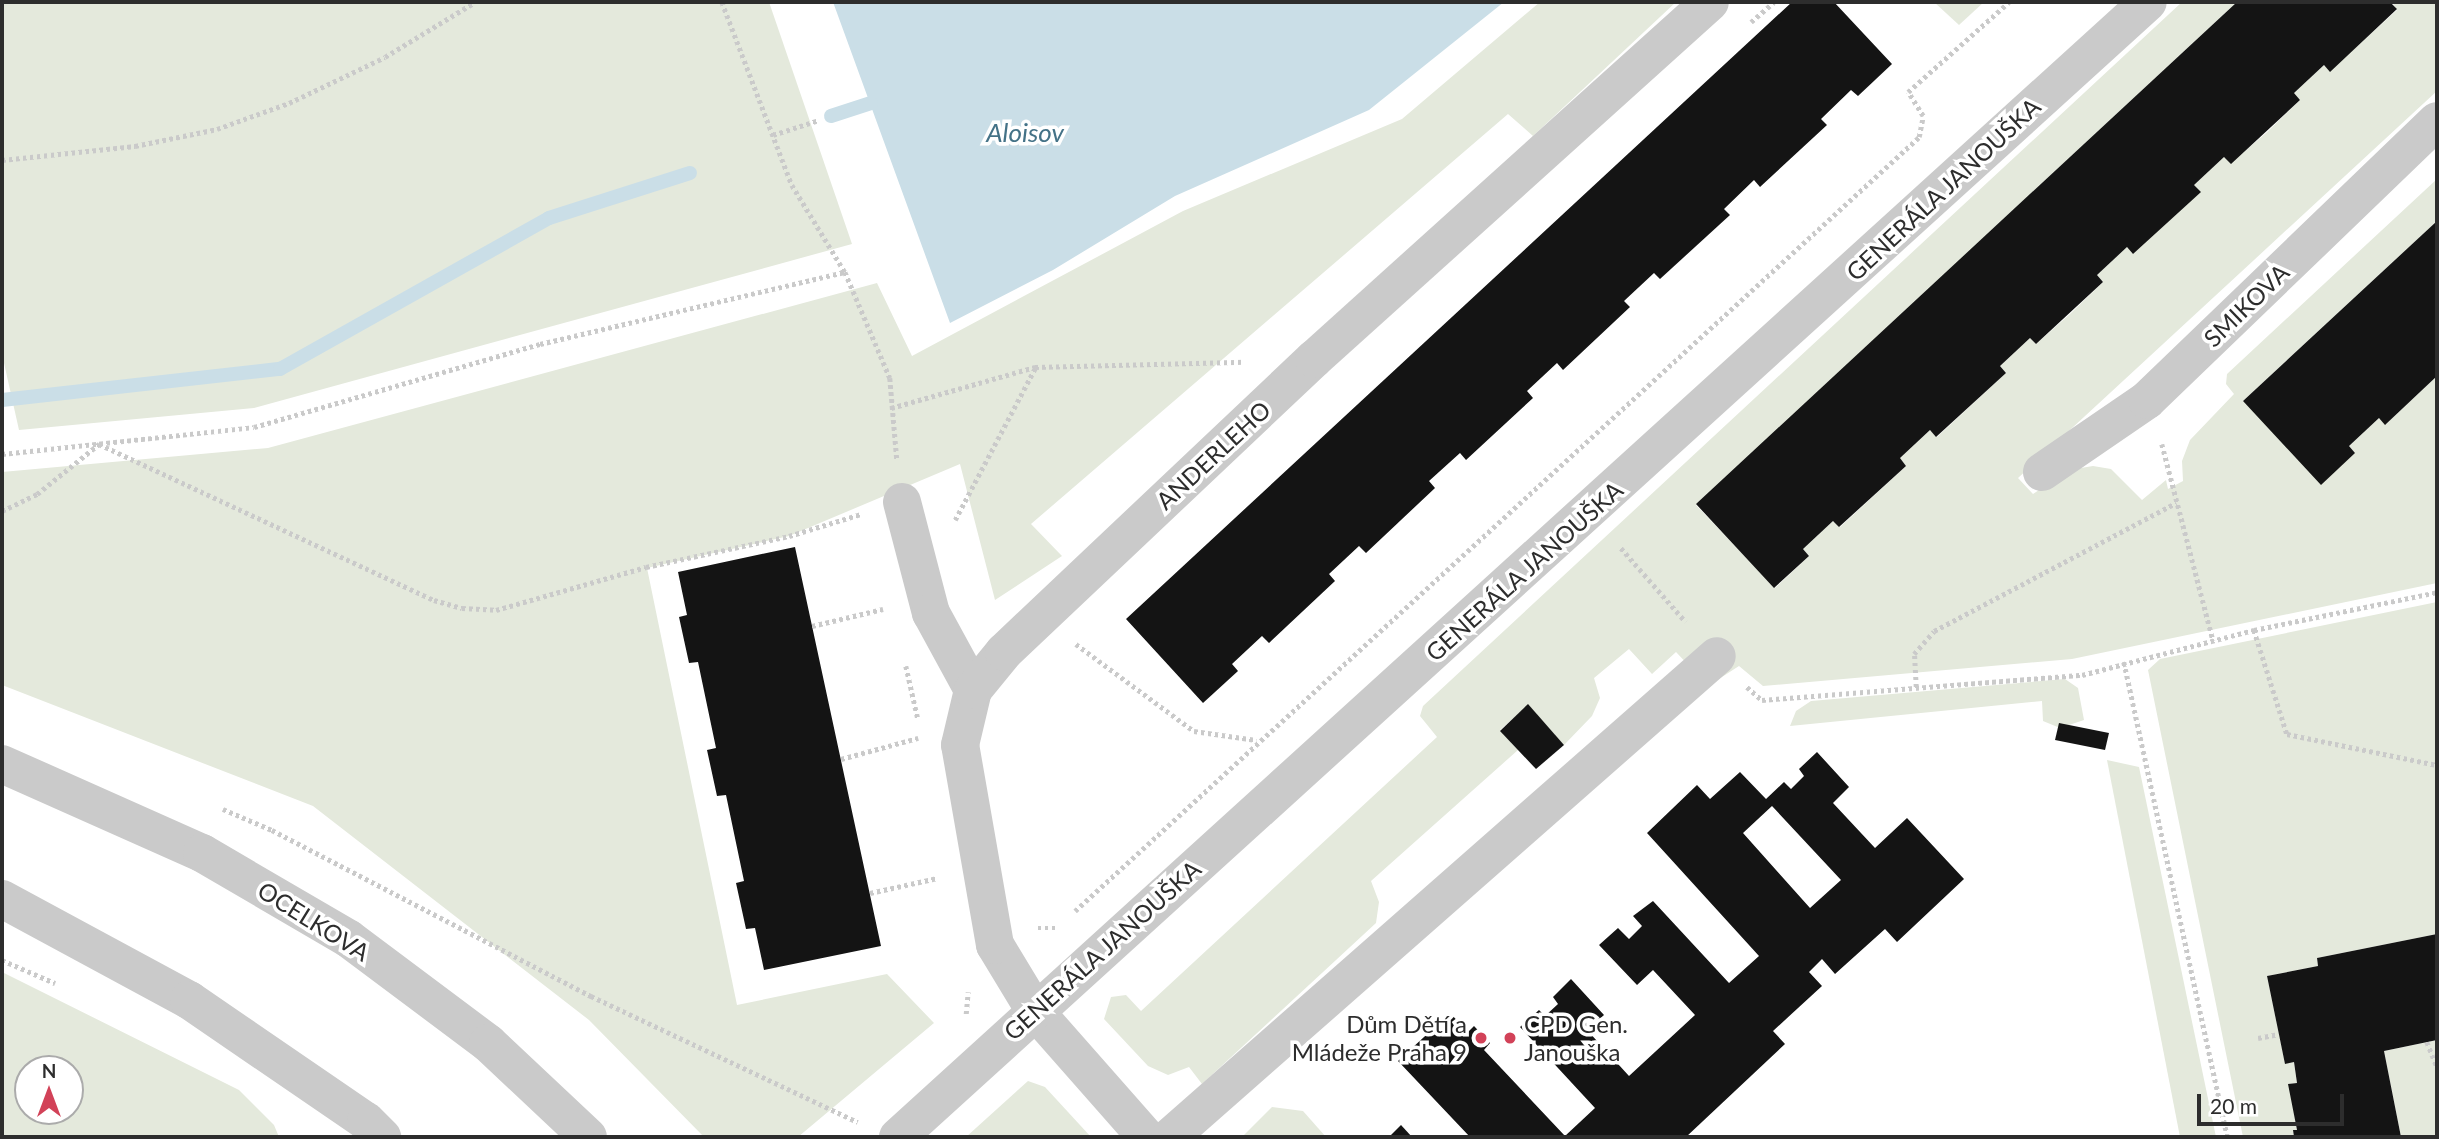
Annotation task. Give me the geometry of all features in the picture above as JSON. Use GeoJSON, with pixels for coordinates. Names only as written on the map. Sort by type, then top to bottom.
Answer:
{"type":"FeatureCollection","features":[{"type":"Feature","properties":{"kind":"street","name":"ANDERLEHO"},"geometry":{"type":"LineString","coordinates":[[1146,1137],[1035,1011],[995,945],[960,745],[972,690],[1004,652],[1314,359],[1710,2]]}},
{"type":"Feature","properties":{"kind":"street","name":"GENERÁLA JANOUŠKA"},"geometry":{"type":"LineString","coordinates":[[898,1137],[1609,496],[2148,2]]}},
{"type":"Feature","properties":{"kind":"street","name":"SMIKOVA"},"geometry":{"type":"LineString","coordinates":[[2042,472],[2147,400],[2437,121]]}},
{"type":"Feature","properties":{"kind":"street"},"geometry":{"type":"LineString","coordinates":[[902,502],[931,613],[972,690]]}},
{"type":"Feature","properties":{"kind":"street"},"geometry":{"type":"LineString","coordinates":[[1170,1137],[1717,656]]}},
{"type":"Feature","properties":{"kind":"street","name":"OCELKOVA"},"geometry":{"type":"LineString","coordinates":[[2,764],[202,853],[349,939],[488,1043],[589,1137]]}},
{"type":"Feature","properties":{"kind":"street"},"geometry":{"type":"LineString","coordinates":[[2,899],[189,1000],[366,1121],[382,1137]]}},
{"type":"Feature","properties":{"kind":"path"},"geometry":{"type":"LineString","coordinates":[[2,160],[135,146],[217,129],[289,103],[385,57],[475,2]]}},
{"type":"Feature","properties":{"kind":"path"},"geometry":{"type":"LineString","coordinates":[[722,2],[792,185],[845,272],[890,378],[897,463]]}},
{"type":"Feature","properties":{"kind":"path"},"geometry":{"type":"LineString","coordinates":[[1743,29],[1774,2]]}},
{"type":"Feature","properties":{"kind":"path"},"geometry":{"type":"LineString","coordinates":[[1068,917],[1256,741],[1919,138],[1923,116],[1908,92],[2009,2]]}},
{"type":"Feature","properties":{"kind":"path"},"geometry":{"type":"LineString","coordinates":[[773,135],[819,120]]}},
{"type":"Feature","properties":{"kind":"path"},"geometry":{"type":"LineString","coordinates":[[2,454],[254,427],[540,344],[845,272]]}},
{"type":"Feature","properties":{"kind":"path"},"geometry":{"type":"LineString","coordinates":[[891,408],[1035,367],[1314,359]]}},
{"type":"Feature","properties":{"kind":"path"},"geometry":{"type":"LineString","coordinates":[[955,520],[1035,367]]}},
{"type":"Feature","properties":{"kind":"path"},"geometry":{"type":"LineString","coordinates":[[2147,400],[2213,640]]}},
{"type":"Feature","properties":{"kind":"path"},"geometry":{"type":"LineString","coordinates":[[99,444],[422,595],[462,608],[496,610],[646,568],[789,536],[902,502]]}},
{"type":"Feature","properties":{"kind":"path"},"geometry":{"type":"LineString","coordinates":[[2,511],[37,494],[99,444]]}},
{"type":"Feature","properties":{"kind":"path"},"geometry":{"type":"LineString","coordinates":[[1916,687],[1914,654],[1934,631],[2176,503]]}},
{"type":"Feature","properties":{"kind":"path"},"geometry":{"type":"LineString","coordinates":[[1621,548],[1717,656],[1762,700],[2082,675],[2254,630],[2437,592]]}},
{"type":"Feature","properties":{"kind":"path"},"geometry":{"type":"LineString","coordinates":[[812,626],[893,607]]}},
{"type":"Feature","properties":{"kind":"path"},"geometry":{"type":"LineString","coordinates":[[2254,630],[2287,734],[2437,765]]}},
{"type":"Feature","properties":{"kind":"path"},"geometry":{"type":"LineString","coordinates":[[1072,641],[1194,731],[1256,741]]}},
{"type":"Feature","properties":{"kind":"path"},"geometry":{"type":"LineString","coordinates":[[2124,662],[2228,1137]]}},
{"type":"Feature","properties":{"kind":"path"},"geometry":{"type":"LineString","coordinates":[[841,759],[922,737]]}},
{"type":"Feature","properties":{"kind":"path"},"geometry":{"type":"LineString","coordinates":[[210,804],[272,830],[592,996],[858,1122]]}},
{"type":"Feature","properties":{"kind":"path"},"geometry":{"type":"LineString","coordinates":[[870,893],[948,876]]}},
{"type":"Feature","properties":{"kind":"path"},"geometry":{"type":"LineString","coordinates":[[1028,921],[1033,927],[1053,931],[1060,924]]}},
{"type":"Feature","properties":{"kind":"path"},"geometry":{"type":"LineString","coordinates":[[2,960],[59,984]]}},
{"type":"Feature","properties":{"kind":"path"},"geometry":{"type":"LineString","coordinates":[[2258,1038],[2278,1034]]}},
{"type":"Feature","properties":{"kind":"path"},"geometry":{"type":"LineString","coordinates":[[2427,1042],[2437,1067]]}},
{"type":"Feature","properties":{"kind":"shaded area"},"geometry":{"type":"Polygon","coordinates":[[[2,2],[769,2],[852,244],[254,408],[19,430],[2,354],[2,2]]]}},
{"type":"Feature","properties":{"kind":"shaded area"},"geometry":{"type":"Polygon","coordinates":[[[1540,2],[1676,2],[1533,136],[1508,114],[1031,524],[1062,556],[995,600],[960,464],[789,536],[647,568],[737,1005],[887,974],[934,1023],[798,1137],[704,1137],[589,1020],[313,806],[2,685],[2,472],[268,448],[877,283],[912,356],[1183,211],[1402,119],[1540,2]]]}},
{"type":"Feature","properties":{"kind":"shaded area"},"geometry":{"type":"Polygon","coordinates":[[[1934,2],[1984,2],[1959,25],[1934,2]]]}},
{"type":"Feature","properties":{"kind":"shaded area"},"geometry":{"type":"Polygon","coordinates":[[[2182,2],[2237,2],[1696,505],[1775,588],[1809,556],[1803,549],[1833,521],[1840,527],[1906,466],[1900,458],[1930,430],[1937,437],[2006,373],[2000,366],[2030,338],[2036,344],[2103,282],[2097,275],[2127,247],[2133,254],[2200,192],[2194,185],[2224,157],[2231,163],[2300,100],[2294,93],[2324,65],[2330,71],[2397,10],[2392,2],[2437,2],[2437,91],[2018,478],[2033,494],[2069,470],[2093,466],[2111,469],[2142,500],[2166,480],[2168,489],[2183,481],[2182,461],[2190,440],[2234,394],[2226,384],[2227,374],[2437,179],[2437,221],[2243,401],[2355,453],[2349,446],[2379,418],[2386,424],[2437,376],[2437,583],[2072,659],[1763,686],[1739,666],[1708,686],[1676,652],[1652,674],[1629,649],[1594,678],[1600,698],[1592,716],[1564,745],[1528,705],[1500,730],[1518,750],[1371,881],[1379,902],[1376,923],[1202,1084],[1189,1067],[1168,1075],[1148,1066],[1104,1019],[1111,997],[1126,995],[1141,1011],[1437,737],[1420,716],[1423,706],[2182,2]]]}},
{"type":"Feature","properties":{"kind":"shaded area"},"geometry":{"type":"Polygon","coordinates":[[[2437,602],[2437,934],[2317,958],[2318,966],[2267,976],[2285,1063],[2294,1062],[2297,1083],[2289,1084],[2297,1130],[2293,1131],[2294,1137],[2243,1137],[2148,670],[2160,659],[2437,602]]]}},
{"type":"Feature","properties":{"kind":"shaded area"},"geometry":{"type":"Polygon","coordinates":[[[2065,679],[2078,688],[2084,720],[2060,728],[2043,721],[2042,701],[1790,726],[1796,711],[1811,701],[2065,679]]]}},
{"type":"Feature","properties":{"kind":"shaded area"},"geometry":{"type":"Polygon","coordinates":[[[2107,760],[2139,767],[2216,1137],[2180,1137],[2107,760]]]}},
{"type":"Feature","properties":{"kind":"shaded area"},"geometry":{"type":"Polygon","coordinates":[[[2,972],[239,1090],[274,1125],[279,1137],[2,1137],[2,972]]]}},
{"type":"Feature","properties":{"kind":"shaded area"},"geometry":{"type":"Polygon","coordinates":[[[2437,1040],[2437,1137],[2401,1137],[2384,1051],[2437,1040]]]}},
{"type":"Feature","properties":{"kind":"shaded area"},"geometry":{"type":"Polygon","coordinates":[[[1028,1081],[1045,1087],[1091,1137],[966,1137],[1028,1081]]]}},
{"type":"Feature","properties":{"kind":"shaded area"},"geometry":{"type":"Polygon","coordinates":[[[1272,1107],[1303,1111],[1326,1137],[1242,1137],[1272,1107]]]}},
{"type":"Feature","properties":{"kind":"water","name":"Aloisov"},"geometry":{"type":"Polygon","coordinates":[[[833,2],[1504,2],[1369,110],[1175,196],[1053,270],[950,323],[833,2]]]}},
{"type":"Feature","properties":{"kind":"building"},"geometry":{"type":"Polygon","coordinates":[[[1792,2],[1834,2],[1892,64],[1858,96],[1851,90],[1821,119],[1827,125],[1760,187],[1754,180],[1724,209],[1730,215],[1660,279],[1654,273],[1624,301],[1630,307],[1563,370],[1557,363],[1527,391],[1533,398],[1466,460],[1460,453],[1429,481],[1435,488],[1366,553],[1359,546],[1329,574],[1335,581],[1269,643],[1262,636],[1232,664],[1238,671],[1203,703],[1126,619],[1792,2]]]}},
{"type":"Feature","properties":{"kind":"building"},"geometry":{"type":"Polygon","coordinates":[[[2237,2],[2390,2],[2397,9],[2330,72],[2324,65],[2294,93],[2300,100],[2231,164],[2224,157],[2194,185],[2201,192],[2133,254],[2127,247],[2097,275],[2103,282],[2036,344],[2030,338],[2000,366],[2006,373],[1936,437],[1930,430],[1900,458],[1906,466],[1839,527],[1833,521],[1803,549],[1809,556],[1774,588],[1696,504],[2237,2]]]}},
{"type":"Feature","properties":{"kind":"building"},"geometry":{"type":"Polygon","coordinates":[[[2437,221],[2437,376],[2385,425],[2379,418],[2349,446],[2355,453],[2321,485],[2243,401],[2437,221]]]}},
{"type":"Feature","properties":{"kind":"building"},"geometry":{"type":"Polygon","coordinates":[[[795,547],[881,946],[764,970],[755,928],[746,929],[736,883],[744,881],[726,795],[717,796],[707,750],[716,748],[698,662],[689,663],[679,617],[687,615],[678,572],[795,547]]]}},
{"type":"Feature","properties":{"kind":"building"},"geometry":{"type":"Polygon","coordinates":[[[1528,704],[1564,745],[1536,769],[1500,731],[1528,704]]]}},
{"type":"Feature","properties":{"kind":"building"},"geometry":{"type":"Polygon","coordinates":[[[2059,723],[2109,733],[2105,750],[2055,740],[2059,723]]]}},
{"type":"Feature","properties":{"kind":"building"},"geometry":{"type":"Polygon","coordinates":[[[1817,752],[1849,787],[1833,803],[1875,848],[1907,818],[1964,879],[1897,942],[1885,929],[1835,974],[1822,959],[1809,972],[1822,986],[1773,1031],[1785,1044],[1686,1137],[1470,1137],[1398,1061],[1450,1013],[1468,1032],[1474,1026],[1490,1043],[1484,1050],[1565,1136],[1595,1108],[1520,1027],[1539,1010],[1545,1016],[1558,1004],[1553,997],[1571,979],[1604,1015],[1587,1030],[1629,1076],[1695,1015],[1653,970],[1637,985],[1599,945],[1618,928],[1629,939],[1642,926],[1633,916],[1653,901],[1729,983],[1759,956],[1647,833],[1697,785],[1710,799],[1740,772],[1766,799],[1784,782],[1791,789],[1804,776],[1799,769],[1817,752]],[[1772,806],[1743,833],[1810,908],[1841,880],[1772,806]]]}},
{"type":"Feature","properties":{"kind":"building"},"geometry":{"type":"Polygon","coordinates":[[[2437,934],[2437,1040],[2384,1051],[2401,1137],[2294,1137],[2293,1130],[2297,1130],[2288,1084],[2297,1083],[2294,1062],[2285,1064],[2267,976],[2318,966],[2317,958],[2437,934]]]}},
{"type":"Feature","properties":{"kind":"building"},"geometry":{"type":"Polygon","coordinates":[[[1401,1125],[1412,1137],[1389,1137],[1401,1125]]]}},
{"type":"Feature","properties":{"kind":"waterway"},"geometry":{"type":"LineString","coordinates":[[831,116],[871,103]]}},
{"type":"Feature","properties":{"kind":"waterway"},"geometry":{"type":"LineString","coordinates":[[2,400],[280,369],[549,218],[690,173]]}},
{"type":"Feature","properties":{"kind":"place","name":"Dům Dětí a Mládeže Praha 9"},"geometry":{"type":"Point","coordinates":[1481,1038]}},
{"type":"Feature","properties":{"kind":"place","name":"CPD Gen. Janouška"},"geometry":{"type":"Point","coordinates":[1510,1038]}}]}
